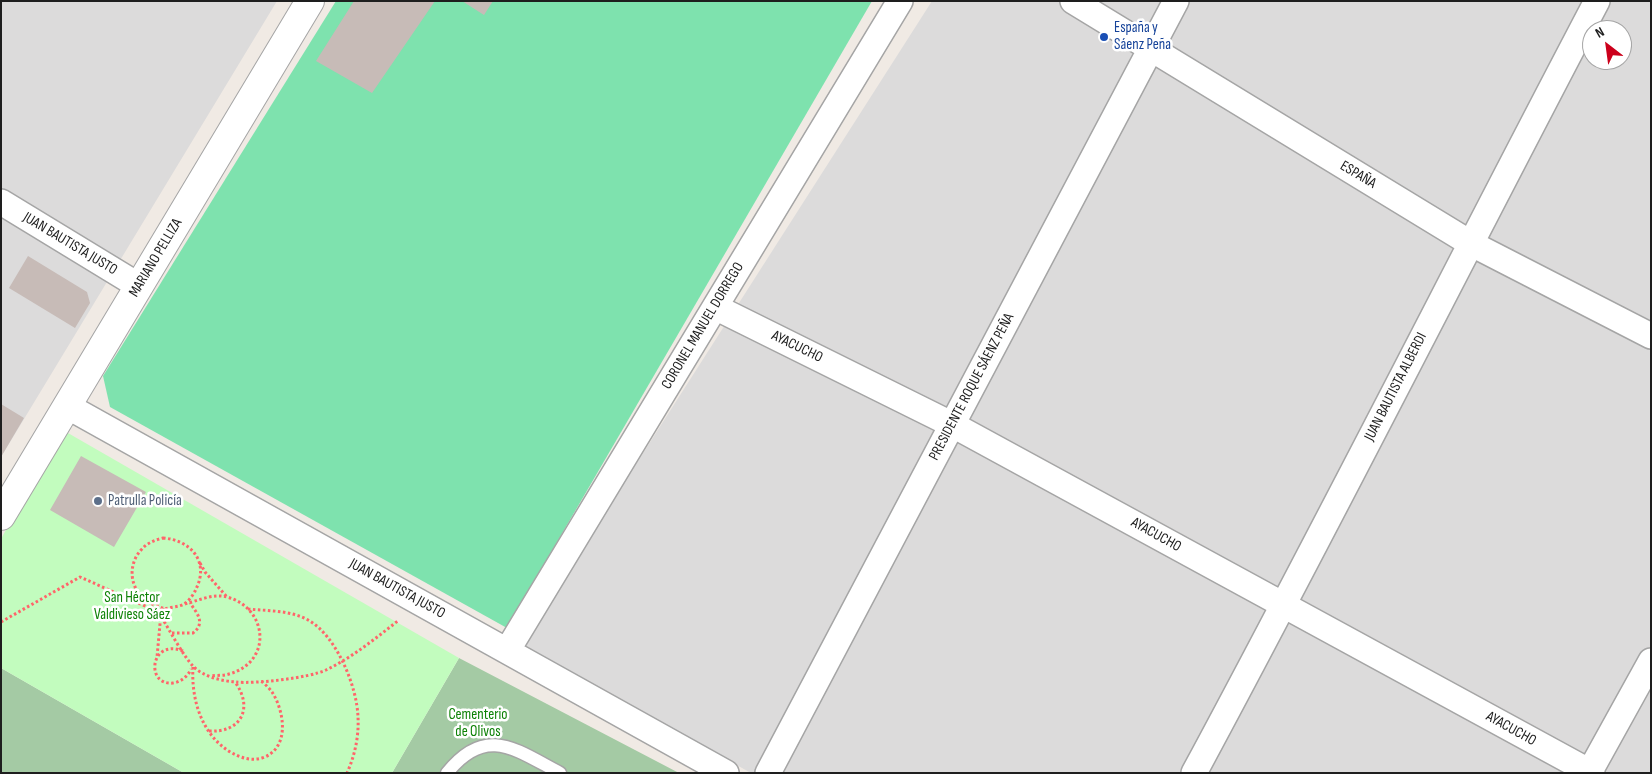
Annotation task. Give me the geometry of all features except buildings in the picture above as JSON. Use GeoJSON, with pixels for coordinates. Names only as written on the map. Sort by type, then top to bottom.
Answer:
{"type":"FeatureCollection","features":[{"type":"Feature","properties":{"kind":"street","name":"MARIANO PELLIZA"},"geometry":{"type":"LineString","coordinates":[[1,516],[310,1]]}},
{"type":"Feature","properties":{"kind":"street","name":"CORONEL MANUEL DORREGO"},"geometry":{"type":"LineString","coordinates":[[507,651],[900,1]]}},
{"type":"Feature","properties":{"kind":"street","name":"ESPAÑA"},"geometry":{"type":"LineString","coordinates":[[1073,1],[1470,243],[1651,336]]}},
{"type":"Feature","properties":{"kind":"street","name":"PRESIDENTE ROQUE SÁENZ PEÑA"},"geometry":{"type":"LineString","coordinates":[[768,773],[1176,1]]}},
{"type":"Feature","properties":{"kind":"street","name":"JUAN BAUTISTA ALBERDI"},"geometry":{"type":"LineString","coordinates":[[1194,773],[1284,605],[1597,1]]}},
{"type":"Feature","properties":{"kind":"street","name":"JUAN BAUTISTA JUSTO"},"geometry":{"type":"LineString","coordinates":[[1,202],[139,286]]}},
{"type":"Feature","properties":{"kind":"street","name":"AYACUCHO"},"geometry":{"type":"LineString","coordinates":[[715,306],[953,424],[1590,772]]}},
{"type":"Feature","properties":{"kind":"street","name":"JUAN BAUTISTA JUSTO"},"geometry":{"type":"LineString","coordinates":[[67,406],[726,773]]}},
{"type":"Feature","properties":{"kind":"street"},"geometry":{"type":"LineString","coordinates":[[1590,772],[1651,661]]}},
{"type":"Feature","properties":{"kind":"lane"},"geometry":{"type":"LineString","coordinates":[[447,773],[458,759],[484,745],[509,746],[560,773]]}},
{"type":"Feature","properties":{"kind":"path"},"geometry":{"type":"LineString","coordinates":[[165,609],[153,605],[144,599],[136,590],[132,574],[136,557],[142,548],[152,541],[163,538],[185,543],[193,551],[205,572],[227,597],[248,609],[285,612],[308,620],[327,635],[341,661],[355,699],[358,716],[354,756],[347,773]]}},
{"type":"Feature","properties":{"kind":"path"},"geometry":{"type":"LineString","coordinates":[[184,604],[200,583],[199,560]]}},
{"type":"Feature","properties":{"kind":"path"},"geometry":{"type":"LineString","coordinates":[[1,622],[80,577],[161,613]]}},
{"type":"Feature","properties":{"kind":"path"},"geometry":{"type":"LineString","coordinates":[[157,657],[161,613],[165,609],[219,596],[227,597]]}},
{"type":"Feature","properties":{"kind":"path"},"geometry":{"type":"LineString","coordinates":[[172,633],[193,634],[199,628],[200,619],[190,603]]}},
{"type":"Feature","properties":{"kind":"path"},"geometry":{"type":"LineString","coordinates":[[161,613],[162,618],[193,666],[206,676],[235,682],[262,681],[292,678],[325,671],[382,635],[421,603]]}},
{"type":"Feature","properties":{"kind":"path"},"geometry":{"type":"LineString","coordinates":[[206,676],[229,674],[253,659],[259,649],[261,638],[257,622],[248,609]]}},
{"type":"Feature","properties":{"kind":"path"},"geometry":{"type":"LineString","coordinates":[[183,651],[177,648],[166,650],[157,657],[154,662],[156,674],[164,682],[170,683],[181,680],[189,674],[193,666]]}},
{"type":"Feature","properties":{"kind":"path"},"geometry":{"type":"LineString","coordinates":[[193,666],[194,697],[199,714],[216,742],[240,757],[261,758],[276,749],[283,730],[282,719],[272,692],[262,681]]}},
{"type":"Feature","properties":{"kind":"path"},"geometry":{"type":"LineString","coordinates":[[208,731],[226,730],[237,724],[244,704],[242,692],[235,682]]}},
{"type":"Feature","properties":{"kind":"shaded area"},"geometry":{"type":"Polygon","coordinates":[[[1,1],[277,1],[1,457],[1,1]]]}},
{"type":"Feature","properties":{"kind":"shaded area"},"geometry":{"type":"Polygon","coordinates":[[[932,1],[1651,1],[1651,773],[751,773],[521,644],[932,1]]]}},
{"type":"Feature","properties":{"kind":"green space"},"geometry":{"type":"Polygon","coordinates":[[[336,1],[872,1],[507,628],[110,407],[103,376],[336,1]]]}},
{"type":"Feature","properties":{"kind":"green space","name":"San Héctor Valdivieso Sáez"},"geometry":{"type":"Polygon","coordinates":[[[61,429],[459,658],[392,773],[184,773],[1,668],[1,539],[61,429]]]}},
{"type":"Feature","properties":{"kind":"green space","name":"Cementerio de Olivos"},"geometry":{"type":"Polygon","coordinates":[[[459,658],[679,773],[392,773],[459,658]]]}},
{"type":"Feature","properties":{"kind":"green space"},"geometry":{"type":"Polygon","coordinates":[[[1,668],[184,773],[1,773],[1,668]]]}},
{"type":"Feature","properties":{"kind":"place","name":"España y Sáenz Peña"},"geometry":{"type":"Point","coordinates":[1104,37]}},
{"type":"Feature","properties":{"kind":"place","name":"Patrulla Policía"},"geometry":{"type":"Point","coordinates":[98,501]}}]}
